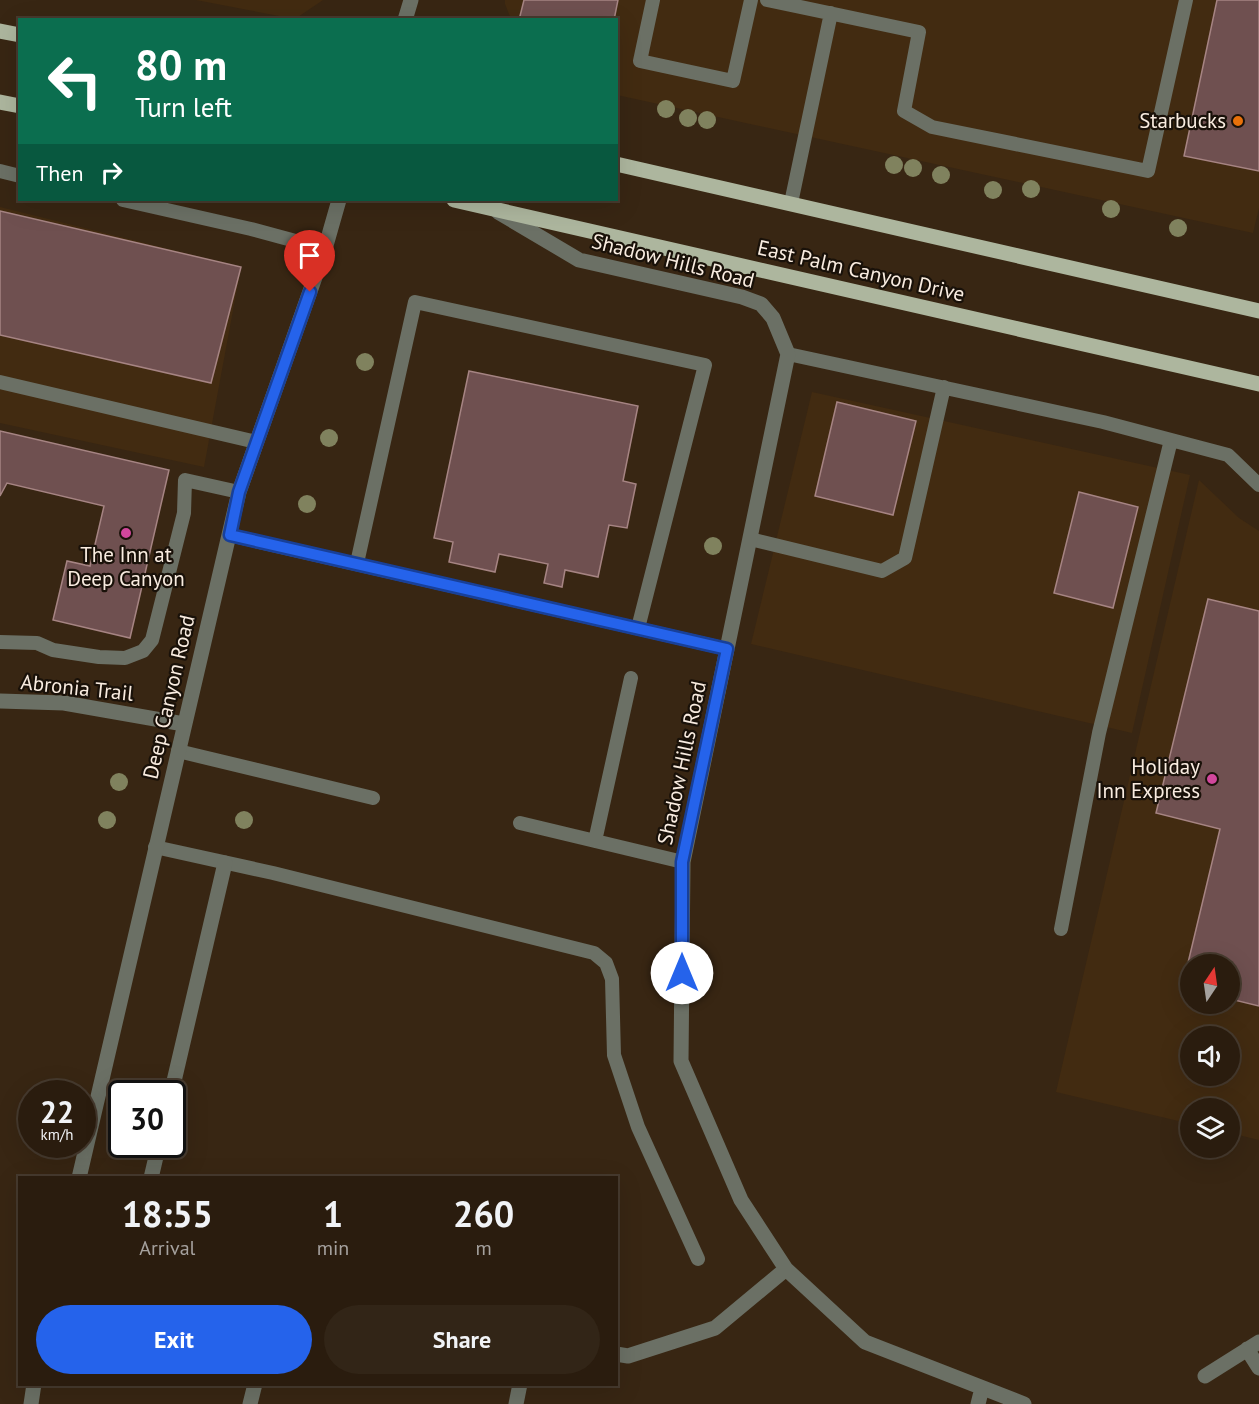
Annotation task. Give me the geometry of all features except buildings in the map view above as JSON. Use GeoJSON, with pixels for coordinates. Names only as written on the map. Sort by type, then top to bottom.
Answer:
{"type":"FeatureCollection","features":[{"type":"Feature","properties":{"kind":"main road"},"geometry":{"type":"LineString","coordinates":[[0,30],[18,34]]}},
{"type":"Feature","properties":{"kind":"main road"},"geometry":{"type":"LineString","coordinates":[[0,102],[18,106]]}},
{"type":"Feature","properties":{"kind":"main road"},"geometry":{"type":"LineString","coordinates":[[618,164],[1259,311]]}},
{"type":"Feature","properties":{"kind":"main road","name":"East Palm Canyon Drive"},"geometry":{"type":"LineString","coordinates":[[459,201],[1259,384]]}},
{"type":"Feature","properties":{"kind":"street"},"geometry":{"type":"LineString","coordinates":[[406,18],[411,0]]}},
{"type":"Feature","properties":{"kind":"street","name":"Deep Canyon Road"},"geometry":{"type":"LineString","coordinates":[[79,1176],[239,492],[325,249],[339,201]]}},
{"type":"Feature","properties":{"kind":"street","name":"Shadow Hills Road"},"geometry":{"type":"LineString","coordinates":[[490,207],[579,260],[742,297],[761,304],[773,318],[788,354],[682,862],[681,1061],[741,1200],[786,1269],[865,1342],[1024,1404]]}},
{"type":"Feature","properties":{"kind":"street","name":"Abronia Trail"},"geometry":{"type":"LineString","coordinates":[[0,701],[64,703],[184,724]]}},
{"type":"Feature","properties":{"kind":"street"},"geometry":{"type":"LineString","coordinates":[[174,1080],[225,863]]}},
{"type":"Feature","properties":{"kind":"street"},"geometry":{"type":"LineString","coordinates":[[151,1176],[156,1158]]}},
{"type":"Feature","properties":{"kind":"street"},"geometry":{"type":"LineString","coordinates":[[618,1354],[628,1356],[715,1328],[786,1269]]}},
{"type":"Feature","properties":{"kind":"street"},"geometry":{"type":"LineString","coordinates":[[1205,1376],[1253,1346],[1259,1368]]}},
{"type":"Feature","properties":{"kind":"street"},"geometry":{"type":"LineString","coordinates":[[31,1404],[34,1386]]}},
{"type":"Feature","properties":{"kind":"street"},"geometry":{"type":"LineString","coordinates":[[250,1404],[254,1386]]}},
{"type":"Feature","properties":{"kind":"street"},"geometry":{"type":"LineString","coordinates":[[516,1404],[520,1386]]}},
{"type":"Feature","properties":{"kind":"street"},"geometry":{"type":"LineString","coordinates":[[978,1404],[982,1388]]}},
{"type":"Feature","properties":{"kind":"lane"},"geometry":{"type":"LineString","coordinates":[[653,0],[640,61],[733,81],[751,0]]}},
{"type":"Feature","properties":{"kind":"lane"},"geometry":{"type":"LineString","coordinates":[[767,0],[919,32],[904,111],[932,127],[1148,171],[1186,0]]}},
{"type":"Feature","properties":{"kind":"lane"},"geometry":{"type":"LineString","coordinates":[[791,203],[831,13]]}},
{"type":"Feature","properties":{"kind":"lane"},"geometry":{"type":"LineString","coordinates":[[0,171],[18,176]]}},
{"type":"Feature","properties":{"kind":"lane"},"geometry":{"type":"LineString","coordinates":[[127,201],[251,229],[325,249]]}},
{"type":"Feature","properties":{"kind":"lane"},"geometry":{"type":"LineString","coordinates":[[357,563],[415,302],[705,365],[638,628]]}},
{"type":"Feature","properties":{"kind":"lane"},"geometry":{"type":"LineString","coordinates":[[788,354],[1104,422],[1228,455],[1259,485]]}},
{"type":"Feature","properties":{"kind":"lane"},"geometry":{"type":"LineString","coordinates":[[0,382],[256,442]]}},
{"type":"Feature","properties":{"kind":"lane"},"geometry":{"type":"LineString","coordinates":[[750,539],[882,571],[905,558],[944,387]]}},
{"type":"Feature","properties":{"kind":"lane"},"geometry":{"type":"LineString","coordinates":[[1061,929],[1099,733],[1171,440]]}},
{"type":"Feature","properties":{"kind":"lane"},"geometry":{"type":"LineString","coordinates":[[0,642],[36,643],[53,651],[99,657],[124,658],[143,651],[152,640],[184,513],[185,480],[239,492]]}},
{"type":"Feature","properties":{"kind":"lane"},"geometry":{"type":"LineString","coordinates":[[230,535],[727,649]]}},
{"type":"Feature","properties":{"kind":"lane"},"geometry":{"type":"LineString","coordinates":[[595,841],[631,678]]}},
{"type":"Feature","properties":{"kind":"lane"},"geometry":{"type":"LineString","coordinates":[[178,751],[373,798]]}},
{"type":"Feature","properties":{"kind":"lane"},"geometry":{"type":"LineString","coordinates":[[520,824],[682,862]]}},
{"type":"Feature","properties":{"kind":"lane"},"geometry":{"type":"LineString","coordinates":[[155,847],[273,873],[594,953],[606,963],[612,979],[614,1055],[638,1127],[698,1259]]}},
{"type":"Feature","properties":{"kind":"shaded area"},"geometry":{"type":"Polygon","coordinates":[[[196,0],[323,0],[296,18],[196,0]]]}},
{"type":"Feature","properties":{"kind":"shaded area"},"geometry":{"type":"Polygon","coordinates":[[[505,0],[1259,0],[1259,208],[1253,233],[618,95],[618,18],[511,18],[505,0]]]}},
{"type":"Feature","properties":{"kind":"shaded area"},"geometry":{"type":"Polygon","coordinates":[[[0,207],[241,267],[204,467],[0,423],[0,207]]]}},
{"type":"Feature","properties":{"kind":"shaded area"},"geometry":{"type":"Polygon","coordinates":[[[812,392],[1190,475],[1132,733],[751,644],[812,392]]]}},
{"type":"Feature","properties":{"kind":"shaded area"},"geometry":{"type":"Polygon","coordinates":[[[1199,480],[1239,518],[1259,531],[1259,1140],[1240,1135],[1240,1098],[1180,1098],[1180,1121],[1056,1092],[1199,480]]]}},
{"type":"Feature","properties":{"kind":"place","name":"Starbucks"},"geometry":{"type":"Point","coordinates":[1238,121]}},
{"type":"Feature","properties":{"kind":"place","name":"The Inn at Deep Canyon"},"geometry":{"type":"Point","coordinates":[126,533]}},
{"type":"Feature","properties":{"kind":"place","name":"Holiday Inn Express"},"geometry":{"type":"Point","coordinates":[1212,779]}},
{"type":"Feature","properties":{"kind":"route"},"geometry":{"type":"LineString","coordinates":[[310,292],[239,492],[230,535],[727,649],[682,862],[682,973]]}}]}
